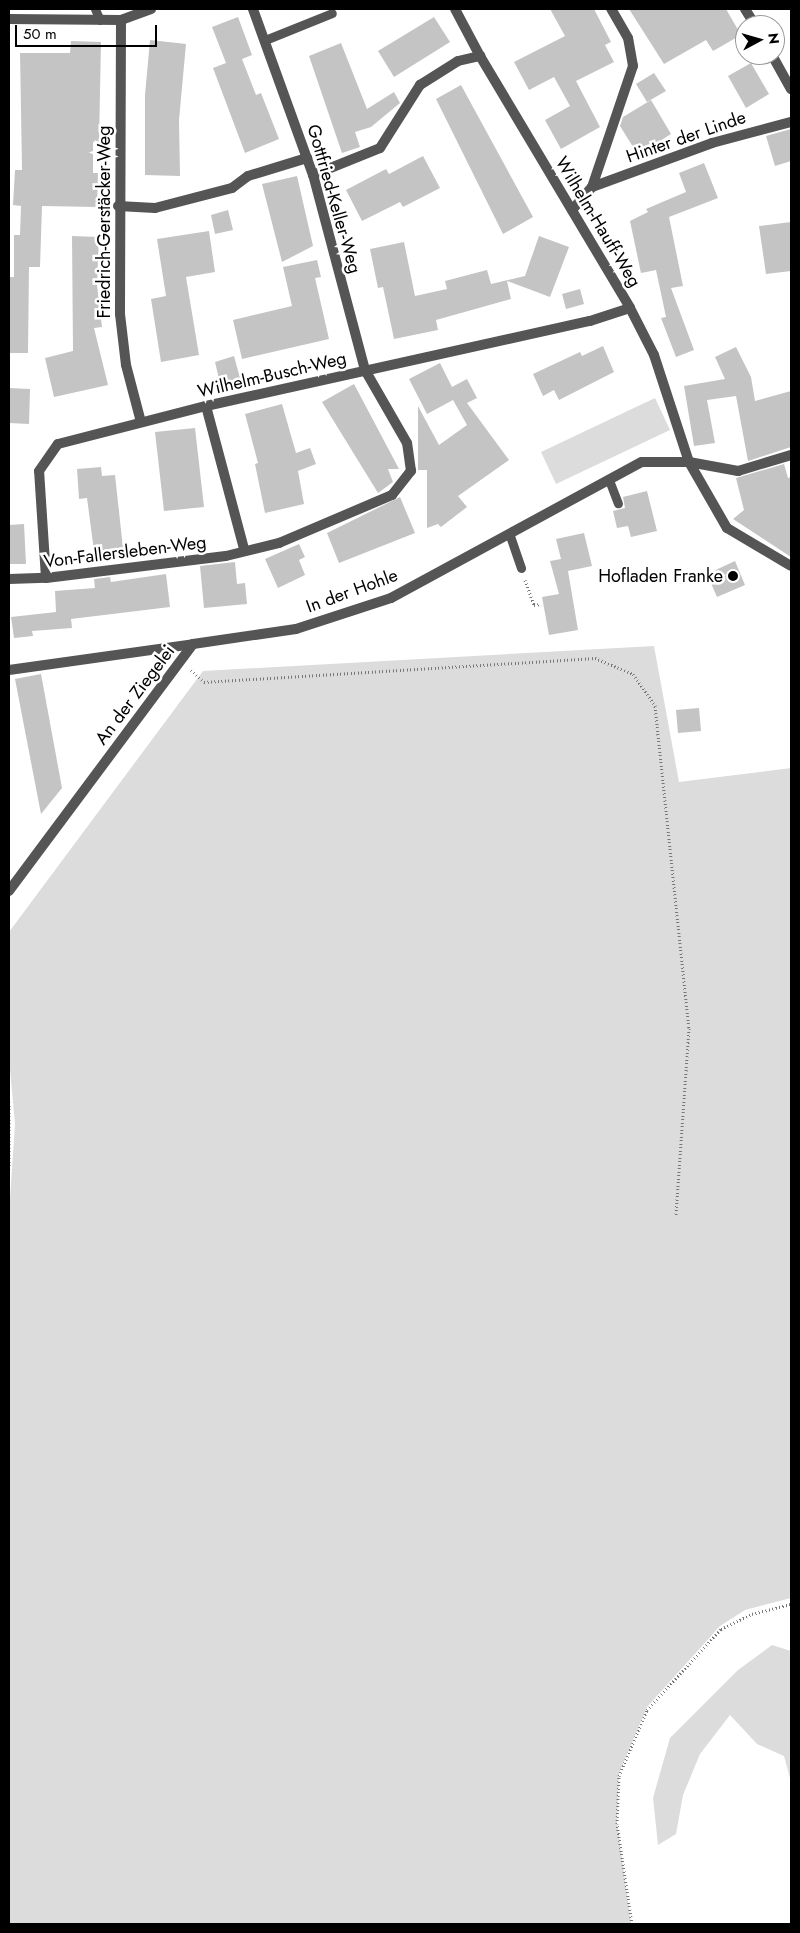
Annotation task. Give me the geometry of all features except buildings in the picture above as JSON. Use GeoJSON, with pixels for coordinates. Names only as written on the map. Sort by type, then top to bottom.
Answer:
{"type":"FeatureCollection","features":[{"type":"Feature","properties":{"kind":"street"},"geometry":{"type":"LineString","coordinates":[[9,19],[121,20],[151,9]]}},
{"type":"Feature","properties":{"kind":"street","name":"Gottfried-Keller-Weg"},"geometry":{"type":"LineString","coordinates":[[253,9],[308,158],[364,370]]}},
{"type":"Feature","properties":{"kind":"street","name":"Wilhelm-Hauff-Weg"},"geometry":{"type":"LineString","coordinates":[[455,9],[480,56],[630,308],[654,355],[689,462],[727,528],[791,566]]}},
{"type":"Feature","properties":{"kind":"street"},"geometry":{"type":"LineString","coordinates":[[572,210],[592,187],[633,66],[628,38],[611,9]]}},
{"type":"Feature","properties":{"kind":"street","name":"Friedrich-Gerstäcker-Weg"},"geometry":{"type":"LineString","coordinates":[[121,20],[118,206],[120,314],[126,365],[141,422]]}},
{"type":"Feature","properties":{"kind":"street"},"geometry":{"type":"LineString","coordinates":[[313,175],[380,148],[420,85],[458,61],[480,56]]}},
{"type":"Feature","properties":{"kind":"street"},"geometry":{"type":"LineString","coordinates":[[778,65],[791,89]]}},
{"type":"Feature","properties":{"kind":"street","name":"Hinter der Linde"},"geometry":{"type":"LineString","coordinates":[[592,187],[712,143],[791,122]]}},
{"type":"Feature","properties":{"kind":"street"},"geometry":{"type":"LineString","coordinates":[[118,206],[155,208],[172,204],[232,188],[248,176],[308,158]]}},
{"type":"Feature","properties":{"kind":"street","name":"Wilhelm-Busch-Weg"},"geometry":{"type":"LineString","coordinates":[[46,578],[39,471],[58,444],[206,406],[590,320],[630,308]]}},
{"type":"Feature","properties":{"kind":"street","name":"Von-Fallersleben-Weg"},"geometry":{"type":"LineString","coordinates":[[9,579],[46,578],[226,556],[244,549],[278,543],[392,496],[411,471],[407,442],[364,370]]}},
{"type":"Feature","properties":{"kind":"street"},"geometry":{"type":"LineString","coordinates":[[206,406],[244,549]]}},
{"type":"Feature","properties":{"kind":"street","name":"In der Hohle"},"geometry":{"type":"LineString","coordinates":[[193,644],[296,629],[391,598],[642,462],[689,462],[738,471],[791,455]]}},
{"type":"Feature","properties":{"kind":"street","name":"An der Ziegelei"},"geometry":{"type":"LineString","coordinates":[[9,891],[193,644]]}},
{"type":"Feature","properties":{"kind":"street","name":"An der Ziegelei"},"geometry":{"type":"LineString","coordinates":[[9,670],[193,644]]}},
{"type":"Feature","properties":{"kind":"lane"},"geometry":{"type":"LineString","coordinates":[[95,9],[100,20]]}},
{"type":"Feature","properties":{"kind":"lane"},"geometry":{"type":"LineString","coordinates":[[265,40],[332,13]]}},
{"type":"Feature","properties":{"kind":"lane"},"geometry":{"type":"LineString","coordinates":[[609,480],[618,503]]}},
{"type":"Feature","properties":{"kind":"lane"},"geometry":{"type":"LineString","coordinates":[[509,533],[520,568]]}},
{"type":"Feature","properties":{"kind":"path"},"geometry":{"type":"LineString","coordinates":[[520,568],[534,606],[541,604]]}},
{"type":"Feature","properties":{"kind":"path"},"geometry":{"type":"LineString","coordinates":[[181,661],[204,682],[595,658],[632,674],[655,706],[689,1028],[676,1215]]}},
{"type":"Feature","properties":{"kind":"path"},"geometry":{"type":"LineString","coordinates":[[9,1102],[9,1169]]}},
{"type":"Feature","properties":{"kind":"path"},"geometry":{"type":"LineString","coordinates":[[632,1924],[617,1824],[619,1776],[647,1710],[720,1629],[752,1614],[791,1604]]}},
{"type":"Feature","properties":{"kind":"shaded area"},"geometry":{"type":"Polygon","coordinates":[[[655,398],[670,430],[556,484],[541,452],[655,398]]]}},
{"type":"Feature","properties":{"kind":"shaded area"},"geometry":{"type":"Polygon","coordinates":[[[654,646],[679,782],[791,768],[791,1598],[745,1610],[720,1626],[647,1707],[619,1773],[617,1823],[631,1924],[9,1924],[9,1214],[15,1124],[9,1058],[9,932],[203,671],[654,646]]]}},
{"type":"Feature","properties":{"kind":"shaded area"},"geometry":{"type":"Polygon","coordinates":[[[772,1645],[791,1651],[791,1782],[784,1756],[757,1744],[730,1715],[700,1754],[683,1795],[676,1834],[658,1845],[653,1798],[670,1738],[738,1670],[772,1645]]]}},
{"type":"Feature","properties":{"kind":"place","name":"Hofladen Franke"},"geometry":{"type":"Point","coordinates":[733,576]}}]}
